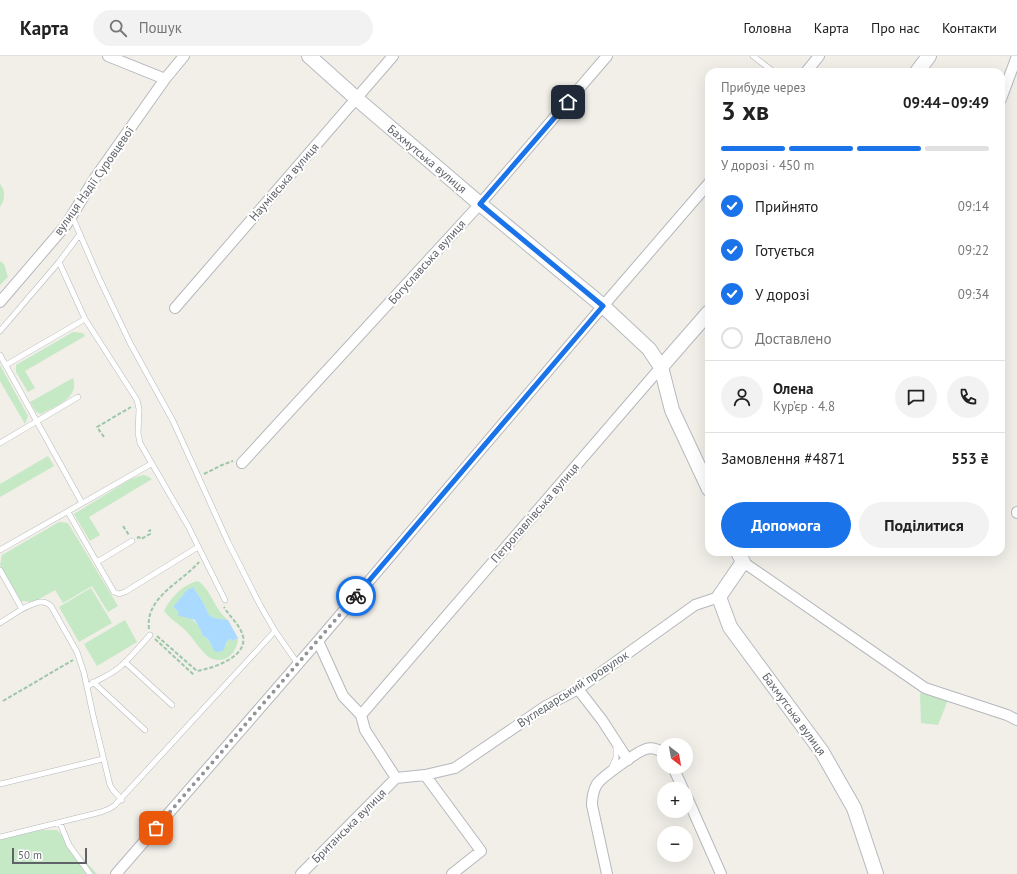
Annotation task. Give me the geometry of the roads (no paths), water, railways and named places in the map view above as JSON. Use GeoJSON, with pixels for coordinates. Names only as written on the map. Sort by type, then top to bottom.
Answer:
{"type":"FeatureCollection","features":[{"type":"Feature","properties":{"kind":"street"},"geometry":{"type":"LineString","coordinates":[[108,56],[165,79]]}},
{"type":"Feature","properties":{"kind":"street","name":"вулиця Надії Суровцевої"},"geometry":{"type":"LineString","coordinates":[[0,302],[66,225],[95,178],[165,79],[184,56]]}},
{"type":"Feature","properties":{"kind":"street","name":"Бахмутська вулиця"},"geometry":{"type":"LineString","coordinates":[[309,56],[480,204],[603,306],[649,349],[661,367],[672,410],[705,480]]}},
{"type":"Feature","properties":{"kind":"street","name":"Наумівська вулиця"},"geometry":{"type":"LineString","coordinates":[[175,308],[393,56]]}},
{"type":"Feature","properties":{"kind":"street","name":"Богуславська вулиця"},"geometry":{"type":"LineString","coordinates":[[242,463],[480,204],[607,56]]}},
{"type":"Feature","properties":{"kind":"street"},"geometry":{"type":"LineString","coordinates":[[810,68],[820,56]]}},
{"type":"Feature","properties":{"kind":"street"},"geometry":{"type":"LineString","coordinates":[[920,68],[929,56]]}},
{"type":"Feature","properties":{"kind":"street"},"geometry":{"type":"LineString","coordinates":[[1005,88],[1017,56]]}},
{"type":"Feature","properties":{"kind":"street"},"geometry":{"type":"LineString","coordinates":[[116,874],[318,641],[705,188]]}},
{"type":"Feature","properties":{"kind":"street","name":"Петропавлівська вулиця"},"geometry":{"type":"LineString","coordinates":[[362,715],[705,317]]}},
{"type":"Feature","properties":{"kind":"street"},"geometry":{"type":"LineString","coordinates":[[719,597],[740,557],[925,688],[1008,715],[1017,720]]}},
{"type":"Feature","properties":{"kind":"street","name":"Бахмутська вулиця"},"geometry":{"type":"LineString","coordinates":[[719,597],[730,627],[822,752],[854,808],[876,874]]}},
{"type":"Feature","properties":{"kind":"street","name":"Вугледарський провулок"},"geometry":{"type":"LineString","coordinates":[[425,775],[455,768],[546,706],[578,689],[695,605],[719,597]]}},
{"type":"Feature","properties":{"kind":"street","name":"Британська вулиця"},"geometry":{"type":"LineString","coordinates":[[318,641],[343,696],[362,715],[365,730],[396,778]]}},
{"type":"Feature","properties":{"kind":"street"},"geometry":{"type":"LineString","coordinates":[[578,689],[602,720],[628,760]]}},
{"type":"Feature","properties":{"kind":"street"},"geometry":{"type":"LineString","coordinates":[[607,874],[592,805],[593,794],[598,784],[609,773],[646,749],[657,749]]}},
{"type":"Feature","properties":{"kind":"street"},"geometry":{"type":"LineString","coordinates":[[425,775],[481,851],[452,874]]}},
{"type":"Feature","properties":{"kind":"street","name":"Британська вулиця"},"geometry":{"type":"LineString","coordinates":[[301,874],[396,778],[425,775]]}},
{"type":"Feature","properties":{"kind":"street"},"geometry":{"type":"LineString","coordinates":[[693,811],[722,874]]}},
{"type":"Feature","properties":{"kind":"lane"},"geometry":{"type":"LineString","coordinates":[[753,56],[769,68]]}},
{"type":"Feature","properties":{"kind":"lane"},"geometry":{"type":"LineString","coordinates":[[72,216],[130,343],[173,421],[228,542],[260,606],[298,664]]}},
{"type":"Feature","properties":{"kind":"lane"},"geometry":{"type":"LineString","coordinates":[[0,331],[59,262],[80,234]]}},
{"type":"Feature","properties":{"kind":"lane"},"geometry":{"type":"LineString","coordinates":[[59,262],[85,319],[138,403],[140,417],[139,439],[151,464],[172,498],[225,598]]}},
{"type":"Feature","properties":{"kind":"lane"},"geometry":{"type":"LineString","coordinates":[[6,365],[85,319]]}},
{"type":"Feature","properties":{"kind":"lane"},"geometry":{"type":"LineString","coordinates":[[0,355],[82,504]]}},
{"type":"Feature","properties":{"kind":"lane"},"geometry":{"type":"LineString","coordinates":[[0,443],[78,397]]}},
{"type":"Feature","properties":{"kind":"lane"},"geometry":{"type":"LineString","coordinates":[[0,550],[151,464]]}},
{"type":"Feature","properties":{"kind":"lane"},"geometry":{"type":"LineString","coordinates":[[68,512],[114,592],[119,594],[125,592],[198,547]]}},
{"type":"Feature","properties":{"kind":"lane"},"geometry":{"type":"LineString","coordinates":[[97,562],[132,541]]}},
{"type":"Feature","properties":{"kind":"lane"},"geometry":{"type":"LineString","coordinates":[[0,570],[22,610]]}},
{"type":"Feature","properties":{"kind":"lane"},"geometry":{"type":"LineString","coordinates":[[0,623],[40,601],[49,603],[78,657],[84,673],[110,786],[122,800]]}},
{"type":"Feature","properties":{"kind":"lane"},"geometry":{"type":"LineString","coordinates":[[0,837],[60,823],[109,809],[122,800],[275,631]]}},
{"type":"Feature","properties":{"kind":"lane"},"geometry":{"type":"LineString","coordinates":[[87,687],[93,682],[113,672],[152,636]]}},
{"type":"Feature","properties":{"kind":"lane"},"geometry":{"type":"LineString","coordinates":[[125,662],[172,705]]}},
{"type":"Feature","properties":{"kind":"lane"},"geometry":{"type":"LineString","coordinates":[[93,682],[145,730]]}},
{"type":"Feature","properties":{"kind":"lane"},"geometry":{"type":"LineString","coordinates":[[609,773],[616,758],[617,750],[615,739]]}},
{"type":"Feature","properties":{"kind":"lane"},"geometry":{"type":"LineString","coordinates":[[0,784],[103,759]]}},
{"type":"Feature","properties":{"kind":"lane"},"geometry":{"type":"LineString","coordinates":[[60,823],[70,845],[90,874]]}},
{"type":"Feature","properties":{"kind":"water"},"geometry":{"type":"Polygon","coordinates":[[[193,587],[203,602],[209,615],[214,618],[228,620],[238,638],[233,641],[230,639],[227,641],[223,651],[215,652],[208,639],[202,635],[195,620],[177,615],[179,612],[173,607],[187,590],[193,587]]]}}]}
